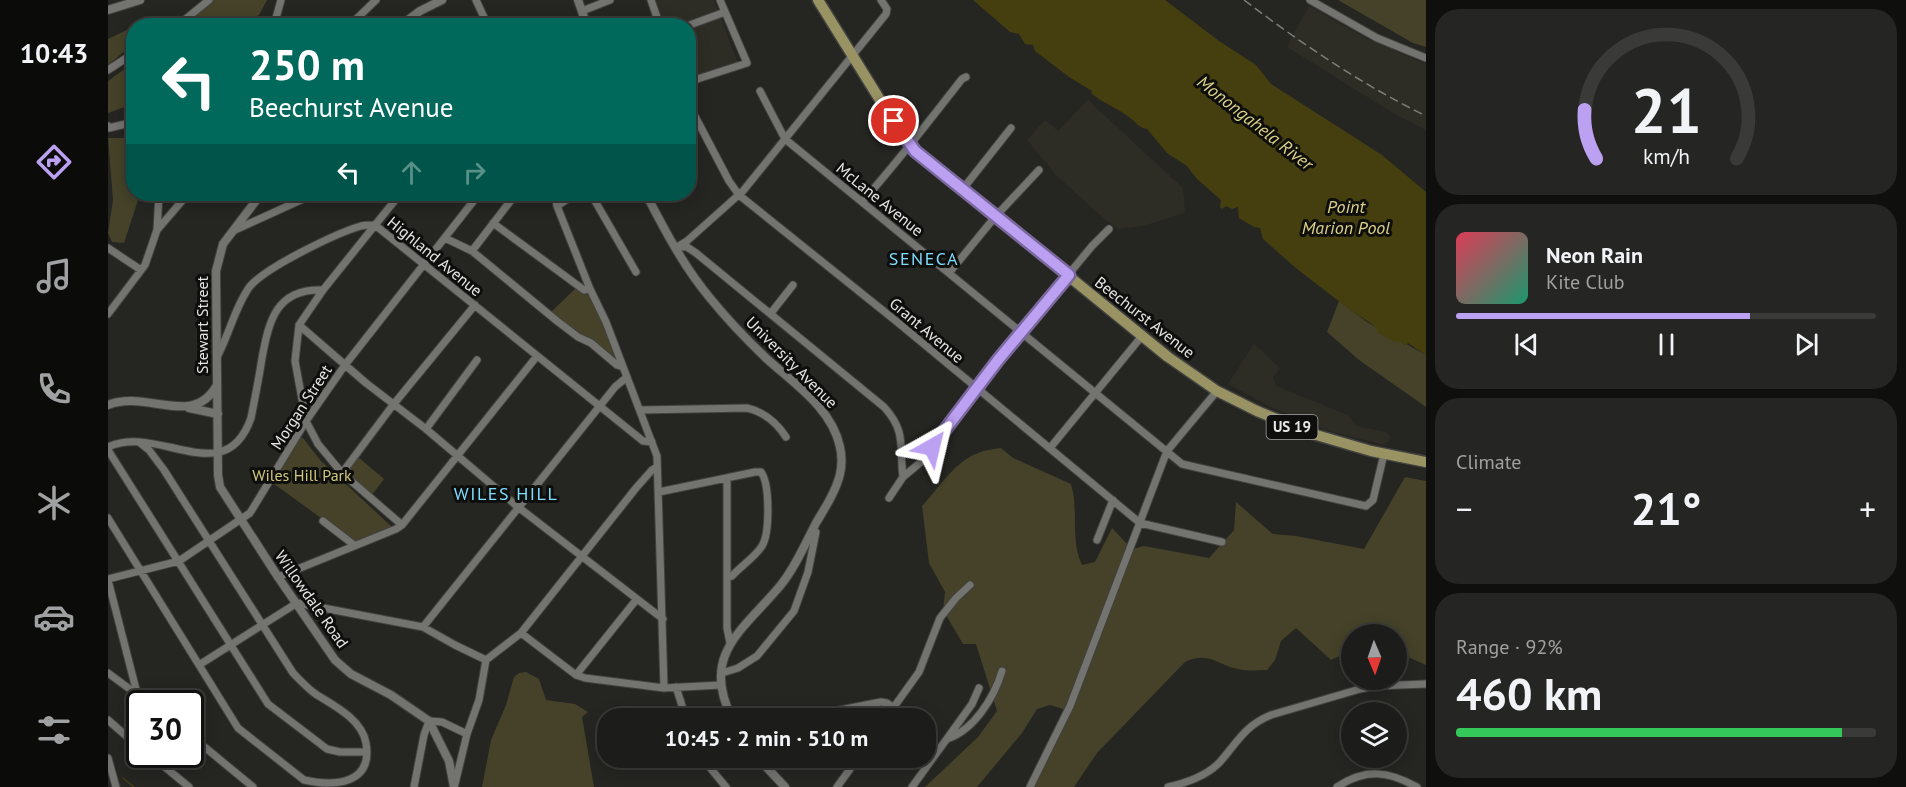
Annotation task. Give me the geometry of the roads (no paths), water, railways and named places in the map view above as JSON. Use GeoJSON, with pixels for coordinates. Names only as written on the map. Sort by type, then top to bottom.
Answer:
{"type":"FeatureCollection","features":[{"type":"Feature","properties":{"kind":"main road","name":"Beechurst Avenue"},"geometry":{"type":"LineString","coordinates":[[819,0],[910,145],[1142,336],[1217,391]]}},
{"type":"Feature","properties":{"kind":"main road","name":"US 19"},"geometry":{"type":"LineString","coordinates":[[1217,391],[1295,428],[1339,443],[1426,462]]}},
{"type":"Feature","properties":{"kind":"street"},"geometry":{"type":"LineString","coordinates":[[108,10],[140,0]]}},
{"type":"Feature","properties":{"kind":"street"},"geometry":{"type":"LineString","coordinates":[[187,18],[209,0]]}},
{"type":"Feature","properties":{"kind":"street"},"geometry":{"type":"LineString","coordinates":[[276,18],[281,0]]}},
{"type":"Feature","properties":{"kind":"street"},"geometry":{"type":"LineString","coordinates":[[357,18],[376,0]]}},
{"type":"Feature","properties":{"kind":"street"},"geometry":{"type":"LineString","coordinates":[[411,18],[442,0]]}},
{"type":"Feature","properties":{"kind":"street"},"geometry":{"type":"LineString","coordinates":[[476,0],[484,18]]}},
{"type":"Feature","properties":{"kind":"street"},"geometry":{"type":"LineString","coordinates":[[578,0],[584,18]]}},
{"type":"Feature","properties":{"kind":"street"},"geometry":{"type":"LineString","coordinates":[[582,11],[610,0]]}},
{"type":"Feature","properties":{"kind":"street"},"geometry":{"type":"LineString","coordinates":[[651,0],[657,18]]}},
{"type":"Feature","properties":{"kind":"street"},"geometry":{"type":"LineString","coordinates":[[696,79],[747,63],[720,0]]}},
{"type":"Feature","properties":{"kind":"street"},"geometry":{"type":"LineString","coordinates":[[675,248],[687,241],[740,195],[886,14],[887,9],[881,0]]}},
{"type":"Feature","properties":{"kind":"street"},"geometry":{"type":"LineString","coordinates":[[1310,0],[1377,38],[1426,58]]}},
{"type":"Feature","properties":{"kind":"street"},"geometry":{"type":"LineString","coordinates":[[696,23],[725,12]]}},
{"type":"Feature","properties":{"kind":"street"},"geometry":{"type":"LineString","coordinates":[[108,70],[126,58]]}},
{"type":"Feature","properties":{"kind":"street"},"geometry":{"type":"LineString","coordinates":[[862,202],[966,77]]}},
{"type":"Feature","properties":{"kind":"street","name":"McLane Avenue"},"geometry":{"type":"LineString","coordinates":[[760,91],[784,139],[1182,464],[1366,506],[1373,500],[1384,454]]}},
{"type":"Feature","properties":{"kind":"street","name":"Grant Avenue"},"geometry":{"type":"LineString","coordinates":[[696,118],[729,181],[740,195],[1140,523],[1222,542]]}},
{"type":"Feature","properties":{"kind":"street"},"geometry":{"type":"LineString","coordinates":[[108,128],[126,124]]}},
{"type":"Feature","properties":{"kind":"street"},"geometry":{"type":"LineString","coordinates":[[962,190],[1011,128]]}},
{"type":"Feature","properties":{"kind":"street"},"geometry":{"type":"LineString","coordinates":[[949,273],[995,217],[1039,170]]}},
{"type":"Feature","properties":{"kind":"street"},"geometry":{"type":"LineString","coordinates":[[108,314],[141,270],[152,247],[157,230],[159,201]]}},
{"type":"Feature","properties":{"kind":"street"},"geometry":{"type":"LineString","coordinates":[[157,230],[182,201]]}},
{"type":"Feature","properties":{"kind":"street","name":"Stewart Street"},"geometry":{"type":"LineString","coordinates":[[108,405],[130,400],[182,407],[203,402],[212,395],[218,384],[216,271],[223,244],[256,201]]}},
{"type":"Feature","properties":{"kind":"street"},"geometry":{"type":"LineString","coordinates":[[232,232],[299,201]]}},
{"type":"Feature","properties":{"kind":"street"},"geometry":{"type":"LineString","coordinates":[[394,201],[299,325],[295,361],[306,421],[325,455],[342,473],[402,525]]}},
{"type":"Feature","properties":{"kind":"street","name":"Morgan Street"},"geometry":{"type":"LineString","coordinates":[[108,580],[179,561],[250,513],[306,421],[345,365],[473,201]]}},
{"type":"Feature","properties":{"kind":"street"},"geometry":{"type":"LineString","coordinates":[[472,252],[511,201]]}},
{"type":"Feature","properties":{"kind":"street"},"geometry":{"type":"LineString","coordinates":[[556,201],[590,289],[606,322],[657,456],[664,688]]}},
{"type":"Feature","properties":{"kind":"street"},"geometry":{"type":"LineString","coordinates":[[557,206],[564,201]]}},
{"type":"Feature","properties":{"kind":"street"},"geometry":{"type":"LineString","coordinates":[[595,201],[636,272]]}},
{"type":"Feature","properties":{"kind":"street","name":"University Avenue"},"geometry":{"type":"LineString","coordinates":[[650,201],[675,248],[708,297],[744,337],[815,402],[834,428],[840,444],[842,459],[839,476],[788,576],[730,643],[721,685],[728,708]]}},
{"type":"Feature","properties":{"kind":"street"},"geometry":{"type":"LineString","coordinates":[[493,223],[584,290],[590,289]]}},
{"type":"Feature","properties":{"kind":"street","name":"Highland Avenue"},"geometry":{"type":"LineString","coordinates":[[217,357],[248,288],[259,276],[270,268],[333,238],[363,225],[375,225],[643,441],[652,442]]}},
{"type":"Feature","properties":{"kind":"street"},"geometry":{"type":"LineString","coordinates":[[889,498],[903,477],[921,462],[976,389],[1109,229]]}},
{"type":"Feature","properties":{"kind":"street"},"geometry":{"type":"LineString","coordinates":[[444,238],[472,252],[578,337],[591,343],[617,365],[623,367]]}},
{"type":"Feature","properties":{"kind":"street"},"geometry":{"type":"LineString","coordinates":[[675,248],[687,247],[771,313],[896,419],[902,445],[903,477]]}},
{"type":"Feature","properties":{"kind":"street"},"geometry":{"type":"LineString","coordinates":[[108,248],[141,270]]}},
{"type":"Feature","properties":{"kind":"street"},"geometry":{"type":"LineString","coordinates":[[771,313],[793,285]]}},
{"type":"Feature","properties":{"kind":"street"},"geometry":{"type":"LineString","coordinates":[[323,291],[301,292],[290,297],[273,315],[267,332],[247,430],[239,442],[230,449],[218,454],[201,453],[139,442],[127,442],[108,449],[262,697],[278,713],[327,749],[340,752],[367,752]]}},
{"type":"Feature","properties":{"kind":"street"},"geometry":{"type":"LineString","coordinates":[[342,473],[393,405],[475,305]]}},
{"type":"Feature","properties":{"kind":"street"},"geometry":{"type":"LineString","coordinates":[[299,325],[518,507],[663,619]]}},
{"type":"Feature","properties":{"kind":"street"},"geometry":{"type":"LineString","coordinates":[[1050,448],[1142,336]]}},
{"type":"Feature","properties":{"kind":"street"},"geometry":{"type":"LineString","coordinates":[[278,577],[402,525],[537,356]]}},
{"type":"Feature","properties":{"kind":"street"},"geometry":{"type":"LineString","coordinates":[[426,429],[477,360]]}},
{"type":"Feature","properties":{"kind":"street"},"geometry":{"type":"LineString","coordinates":[[423,627],[599,406],[627,377]]}},
{"type":"Feature","properties":{"kind":"street","name":"Willowdale Road"},"geometry":{"type":"LineString","coordinates":[[218,384],[220,487],[278,577],[343,668],[391,695],[429,721],[449,761],[454,787]]}},
{"type":"Feature","properties":{"kind":"street"},"geometry":{"type":"LineString","coordinates":[[1030,787],[1070,706],[1167,451],[1217,391]]}},
{"type":"Feature","properties":{"kind":"street"},"geometry":{"type":"LineString","coordinates":[[182,407],[218,414]]}},
{"type":"Feature","properties":{"kind":"street"},"geometry":{"type":"LineString","coordinates":[[640,410],[747,408],[760,411],[786,437]]}},
{"type":"Feature","properties":{"kind":"street"},"geometry":{"type":"LineString","coordinates":[[108,518],[238,728],[304,780],[316,785],[331,787],[352,783],[362,770],[367,752],[366,741],[361,730],[333,704],[304,685],[293,673],[264,624],[154,456],[139,442]]}},
{"type":"Feature","properties":{"kind":"street"},"geometry":{"type":"LineString","coordinates":[[454,787],[467,734],[479,700],[486,660],[521,633],[636,488],[657,467]]}},
{"type":"Feature","properties":{"kind":"street"},"geometry":{"type":"LineString","coordinates":[[659,492],[761,472],[766,484],[768,512],[764,539],[756,552],[732,576],[728,577]]}},
{"type":"Feature","properties":{"kind":"street"},"geometry":{"type":"LineString","coordinates":[[728,478],[727,628],[730,643]]}},
{"type":"Feature","properties":{"kind":"street"},"geometry":{"type":"LineString","coordinates":[[1097,540],[1113,500]]}},
{"type":"Feature","properties":{"kind":"street"},"geometry":{"type":"LineString","coordinates":[[323,521],[354,545]]}},
{"type":"Feature","properties":{"kind":"street"},"geometry":{"type":"LineString","coordinates":[[722,673],[749,663],[794,610],[802,593],[817,536],[813,530]]}},
{"type":"Feature","properties":{"kind":"street"},"geometry":{"type":"LineString","coordinates":[[108,580],[136,690]]}},
{"type":"Feature","properties":{"kind":"street"},"geometry":{"type":"LineString","coordinates":[[850,708],[881,702],[894,708],[919,672],[940,618],[970,585]]}},
{"type":"Feature","properties":{"kind":"street"},"geometry":{"type":"LineString","coordinates":[[576,675],[636,600]]}},
{"type":"Feature","properties":{"kind":"street"},"geometry":{"type":"LineString","coordinates":[[199,665],[297,603],[423,627],[486,660]]}},
{"type":"Feature","properties":{"kind":"street"},"geometry":{"type":"LineString","coordinates":[[521,633],[576,675],[664,688],[721,685]]}},
{"type":"Feature","properties":{"kind":"street"},"geometry":{"type":"LineString","coordinates":[[947,739],[960,732],[983,710],[995,691],[1002,671]]}},
{"type":"Feature","properties":{"kind":"street"},"geometry":{"type":"LineString","coordinates":[[108,673],[133,690]]}},
{"type":"Feature","properties":{"kind":"street"},"geometry":{"type":"LineString","coordinates":[[1168,787],[1182,784],[1208,772],[1218,764],[1247,729],[1263,718],[1360,689],[1375,686],[1426,684]]}},
{"type":"Feature","properties":{"kind":"street"},"geometry":{"type":"LineString","coordinates":[[676,687],[683,708]]}},
{"type":"Feature","properties":{"kind":"street"},"geometry":{"type":"LineString","coordinates":[[912,787],[972,704],[979,688]]}},
{"type":"Feature","properties":{"kind":"street"},"geometry":{"type":"LineString","coordinates":[[108,720],[126,736]]}},
{"type":"Feature","properties":{"kind":"street"},"geometry":{"type":"LineString","coordinates":[[414,787],[429,721],[441,722],[467,734]]}},
{"type":"Feature","properties":{"kind":"street"},"geometry":{"type":"LineString","coordinates":[[204,747],[253,787]]}},
{"type":"Feature","properties":{"kind":"street"},"geometry":{"type":"LineString","coordinates":[[108,758],[116,787]]}},
{"type":"Feature","properties":{"kind":"street"},"geometry":{"type":"LineString","coordinates":[[166,768],[189,787]]}},
{"type":"Feature","properties":{"kind":"street"},"geometry":{"type":"LineString","coordinates":[[710,768],[726,787]]}},
{"type":"Feature","properties":{"kind":"street"},"geometry":{"type":"LineString","coordinates":[[767,768],[785,787]]}},
{"type":"Feature","properties":{"kind":"street"},"geometry":{"type":"LineString","coordinates":[[837,787],[851,768]]}},
{"type":"Feature","properties":{"kind":"street"},"geometry":{"type":"LineString","coordinates":[[1337,787],[1348,780],[1366,774],[1382,773],[1398,777],[1417,787]]}},
{"type":"Feature","properties":{"kind":"water","name":"Point Marion Pool"},"geometry":{"type":"Polygon","coordinates":[[[973,0],[1165,0],[1219,41],[1256,65],[1271,84],[1382,155],[1426,192],[1426,355],[1408,343],[1404,346],[1401,342],[1395,342],[1378,333],[1375,326],[1297,269],[1263,239],[1260,228],[1239,218],[1238,207],[1232,209],[1226,206],[1222,209],[1221,200],[1197,179],[1187,166],[1167,153],[1147,129],[1069,77],[1035,51],[1033,45],[1025,44],[1019,34],[1010,32],[973,0]]]}},
{"type":"Feature","properties":{"kind":"waterway"},"geometry":{"type":"LineString","coordinates":[[123,778],[134,787]]}},
{"type":"Feature","properties":{"kind":"railway"},"geometry":{"type":"LineString","coordinates":[[1244,0],[1332,62],[1378,91],[1426,116]]}},
{"type":"Feature","properties":{"kind":"district","name":"SENECA"},"geometry":{"type":"Point","coordinates":[924,259]}},
{"type":"Feature","properties":{"kind":"district","name":"WILES HILL"},"geometry":{"type":"Point","coordinates":[506,494]}},
{"type":"Feature","properties":{"kind":"water label","name":"Monongahela River"},"geometry":{"type":"Point","coordinates":[1255,123]}},
{"type":"Feature","properties":{"kind":"park label","name":"Wiles Hill Park"},"geometry":{"type":"Point","coordinates":[302,475]}}]}
